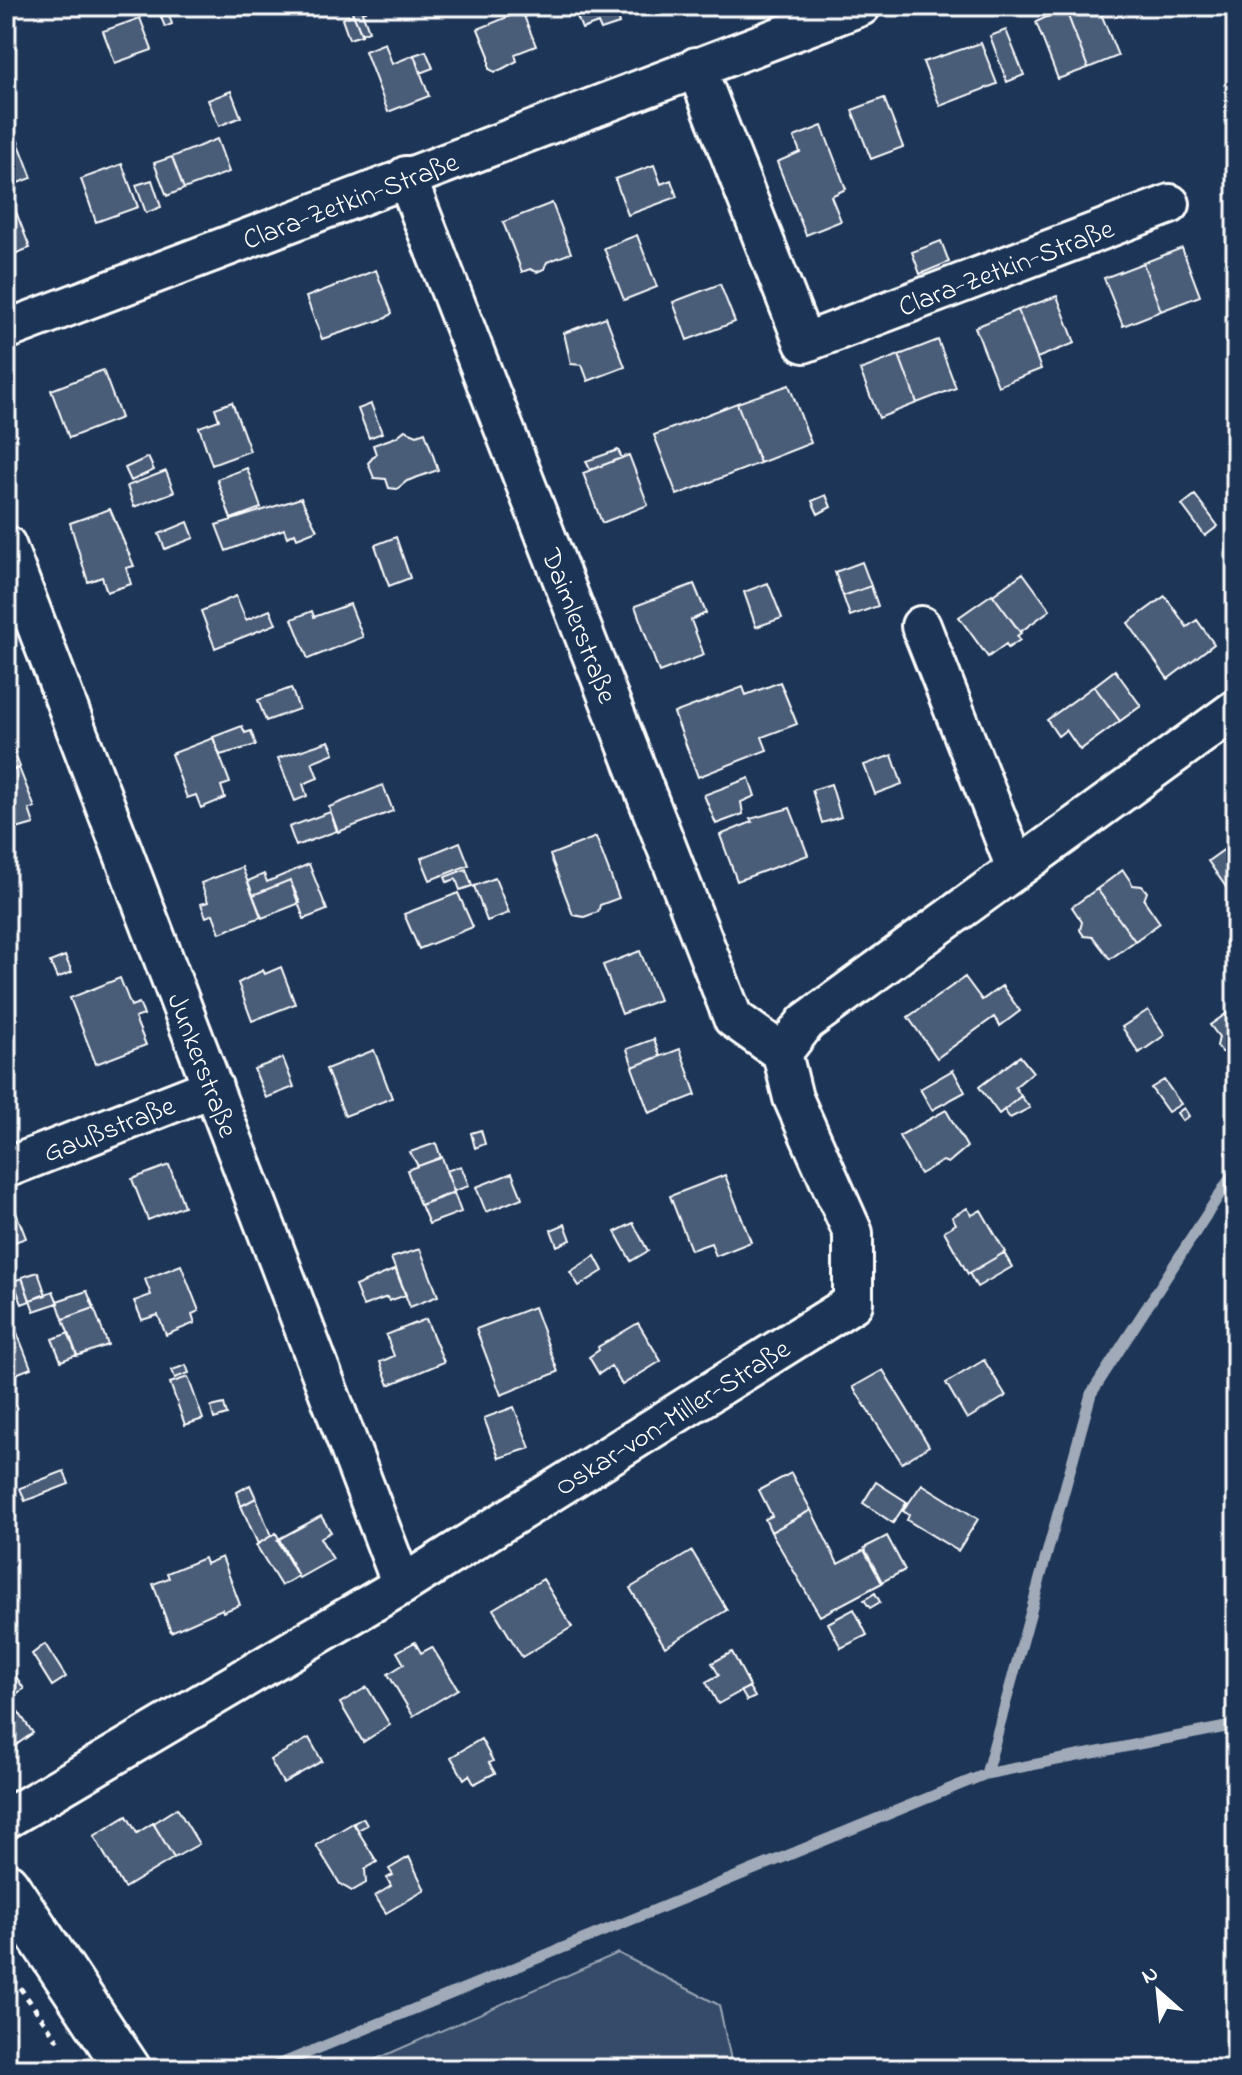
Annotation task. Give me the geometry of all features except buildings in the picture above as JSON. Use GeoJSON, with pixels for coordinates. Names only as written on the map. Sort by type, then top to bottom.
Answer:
{"type":"FeatureCollection","features":[{"type":"Feature","properties":{"kind":"street","name":"Clara-Zetkin-Straße"},"geometry":{"type":"LineString","coordinates":[[6,330],[861,6]]}},
{"type":"Feature","properties":{"kind":"street","name":"Clara-Zetkin-Straße"},"geometry":{"type":"LineString","coordinates":[[696,67],[804,343],[1170,204]]}},
{"type":"Feature","properties":{"kind":"street","name":"Daimlerstraße"},"geometry":{"type":"LineString","coordinates":[[406,176],[733,1018],[782,1053]]}},
{"type":"Feature","properties":{"kind":"street","name":"Junkerstraße"},"geometry":{"type":"LineString","coordinates":[[6,545],[402,1585]]}},
{"type":"Feature","properties":{"kind":"street"},"geometry":{"type":"LineString","coordinates":[[921,626],[1016,868]]}},
{"type":"Feature","properties":{"kind":"street"},"geometry":{"type":"LineString","coordinates":[[782,1053],[806,1022],[1236,709]]}},
{"type":"Feature","properties":{"kind":"street","name":"Oskar-von-Miller-Straße"},"geometry":{"type":"LineString","coordinates":[[6,1819],[402,1585],[853,1303],[853,1233],[793,1098],[782,1053]]}},
{"type":"Feature","properties":{"kind":"street","name":"Gaußstraße"},"geometry":{"type":"LineString","coordinates":[[6,1168],[213,1087]]}},
{"type":"Feature","properties":{"kind":"street"},"geometry":{"type":"LineString","coordinates":[[11,1901],[128,2069]]}},
{"type":"Feature","properties":{"kind":"shaded area"},"geometry":{"type":"Polygon","coordinates":[[[618,1953],[719,2005],[733,2069],[354,2069],[618,1953]]]}},
{"type":"Feature","properties":{"kind":"waterway"},"geometry":{"type":"LineString","coordinates":[[986,1774],[1091,1394],[1236,1169]]}},
{"type":"Feature","properties":{"kind":"waterway"},"geometry":{"type":"LineString","coordinates":[[268,2069],[986,1774],[1236,1725]]}}]}
